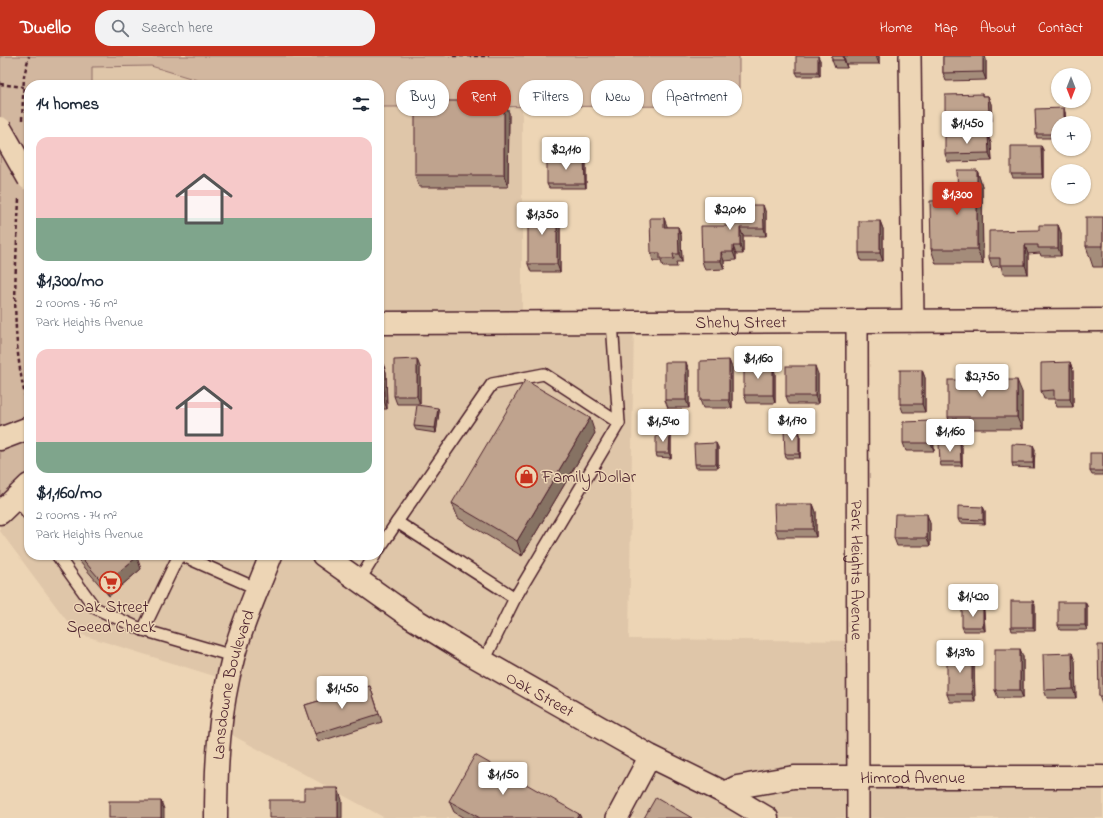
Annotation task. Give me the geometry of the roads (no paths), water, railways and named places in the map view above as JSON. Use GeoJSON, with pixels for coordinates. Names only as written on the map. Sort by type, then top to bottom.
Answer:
{"type":"FeatureCollection","features":[{"type":"Feature","properties":{"kind":"main road"},"geometry":{"type":"LineString","coordinates":[[0,128],[24,170]]}},
{"type":"Feature","properties":{"kind":"main road","name":"Shehy Street"},"geometry":{"type":"LineString","coordinates":[[384,323],[1103,320]]}},
{"type":"Feature","properties":{"kind":"main road"},"geometry":{"type":"LineString","coordinates":[[0,439],[24,430]]}},
{"type":"Feature","properties":{"kind":"main road"},"geometry":{"type":"LineString","coordinates":[[0,513],[23,491]]}},
{"type":"Feature","properties":{"kind":"main road","name":"Lansdowne Boulevard"},"geometry":{"type":"LineString","coordinates":[[216,818],[216,775],[219,728],[234,656],[269,560]]}},
{"type":"Feature","properties":{"kind":"main road","name":"Oak Street"},"geometry":{"type":"LineString","coordinates":[[330,560],[409,616],[484,661],[650,756],[725,793],[767,818]]}},
{"type":"Feature","properties":{"kind":"main road","name":"Himrod Avenue"},"geometry":{"type":"LineString","coordinates":[[725,793],[737,787],[794,777],[1103,777]]}},
{"type":"Feature","properties":{"kind":"street"},"geometry":{"type":"LineString","coordinates":[[910,56],[913,321]]}},
{"type":"Feature","properties":{"kind":"street","name":"Park Heights Avenue"},"geometry":{"type":"LineString","coordinates":[[857,321],[858,818]]}},
{"type":"Feature","properties":{"kind":"street"},"geometry":{"type":"LineString","coordinates":[[617,818],[650,756]]}},
{"type":"Feature","properties":{"kind":"lane"},"geometry":{"type":"LineString","coordinates":[[484,661],[515,598],[619,423],[612,322]]}},
{"type":"Feature","properties":{"kind":"lane"},"geometry":{"type":"LineString","coordinates":[[384,541],[492,384],[544,374],[619,423]]}},
{"type":"Feature","properties":{"kind":"lane"},"geometry":{"type":"LineString","coordinates":[[396,522],[515,598]]}},
{"type":"Feature","properties":{"kind":"lane"},"geometry":{"type":"LineString","coordinates":[[61,560],[95,608],[143,630],[234,656]]}},
{"type":"Feature","properties":{"kind":"lane"},"geometry":{"type":"LineString","coordinates":[[143,630],[178,560]]}},
{"type":"Feature","properties":{"kind":"lane"},"geometry":{"type":"LineString","coordinates":[[191,560],[258,589]]}},
{"type":"Feature","properties":{"kind":"lane"},"geometry":{"type":"LineString","coordinates":[[359,581],[372,560]]}},
{"type":"Feature","properties":{"kind":"place","name":"Family Dollar"},"geometry":{"type":"Point","coordinates":[526,476]}},
{"type":"Feature","properties":{"kind":"place","name":"Oak Street Speed Check"},"geometry":{"type":"Point","coordinates":[111,582]}}]}
